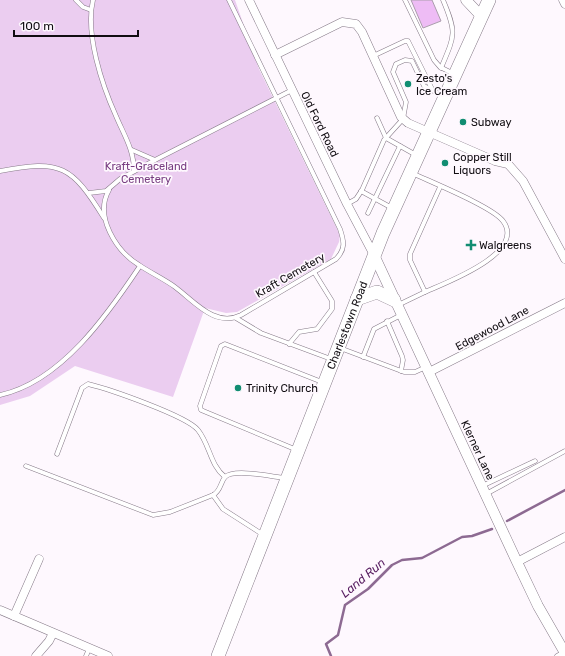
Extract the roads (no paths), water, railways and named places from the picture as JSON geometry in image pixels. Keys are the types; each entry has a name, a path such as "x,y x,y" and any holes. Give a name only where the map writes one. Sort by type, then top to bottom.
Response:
{"main road":[{"name":"Charlestown Road","path":"218,656 374,256 489,0"},
{"path":"357,299 369,293 377,292 397,307"}],"street":[{"name":"Old Ford Road","path":"249,0 347,204 374,256"},
{"path":"466,0 482,17"},
{"path":"563,0 565,4"},
{"path":"275,55 326,29 347,22 360,28 398,113 408,123 495,161 508,164 523,181 565,259"},
{"name":"Klerner Lane","path":"374,256 517,562 562,654"},
{"name":"Edgewood Lane","path":"428,370 565,303"},
{"path":"517,562 565,537"},
{"path":"14,616 39,559"},
{"path":"0,610 53,633 87,652 108,656"},
{"path":"36,656 49,641 53,633"}],"lane":[{"path":"76,0 83,7 91,10"},
{"path":"93,0 91,10 92,32 101,75 110,103 132,150 134,171"},
{"name":"Kraft Cemetery","path":"229,0 343,239 344,249 341,255 236,318"},
{"path":"405,0 430,53 437,64 441,68 456,75"},
{"path":"441,68 453,33 453,23 443,0"},
{"path":"373,56 408,41 426,80 433,91"},
{"path":"347,204 356,199 369,180 386,138 403,118 406,102 393,72 396,64 405,60 412,62 424,86 446,97"},
{"path":"104,219 104,201 109,190 116,181 292,90"},
{"path":"377,118 386,138 418,157"},
{"path":"368,213 400,146"},
{"path":"132,150 155,160"},
{"path":"0,171 20,167 56,168 73,176 89,193 120,247 140,266 176,288 213,316 222,319 236,318 261,333 333,360"},
{"path":"364,357 373,331 387,321 397,307 482,265 498,252 506,240 506,225 496,214 411,172"},
{"path":"425,292 409,256 440,187"},
{"path":"89,193 109,190"},
{"path":"361,191 394,209"},
{"path":"0,395 28,385 56,366 92,332 112,309 140,266"},
{"path":"290,344 299,332 317,329 332,309 332,301 314,272"},
{"path":"387,321 402,356 403,360 401,371"},
{"path":"298,451 202,410 200,406 221,346 229,345 325,382"},
{"path":"338,347 401,371 415,372 428,370"},
{"path":"56,454 82,388 88,384 189,422 202,436 215,467 226,477"},
{"path":"484,490 565,451"},
{"path":"484,490 535,461"},
{"path":"26,466 153,515 170,512 213,495 218,492 226,477 231,474 243,473 287,479"},
{"path":"213,495 223,509 265,536"}],"waterway":[{"name":"Land Run","path":"507,521 565,490"},
{"name":"Land Run","path":"331,656 326,644 338,635 345,605 368,589 392,565 402,560 422,558 462,537 472,536 492,529"}],"place":[{"name":"Zesto's Ice Cream","path":"408,84"},
{"name":"Subway","path":"463,122"},
{"name":"Copper Still Liquors","path":"445,163"},
{"name":"Walgreens","path":"471,245"},
{"name":"Trinity Church","path":"238,388"}],"park label":[{"name":"Kraft-Graceland Cemetery","path":"146,172"}]}
